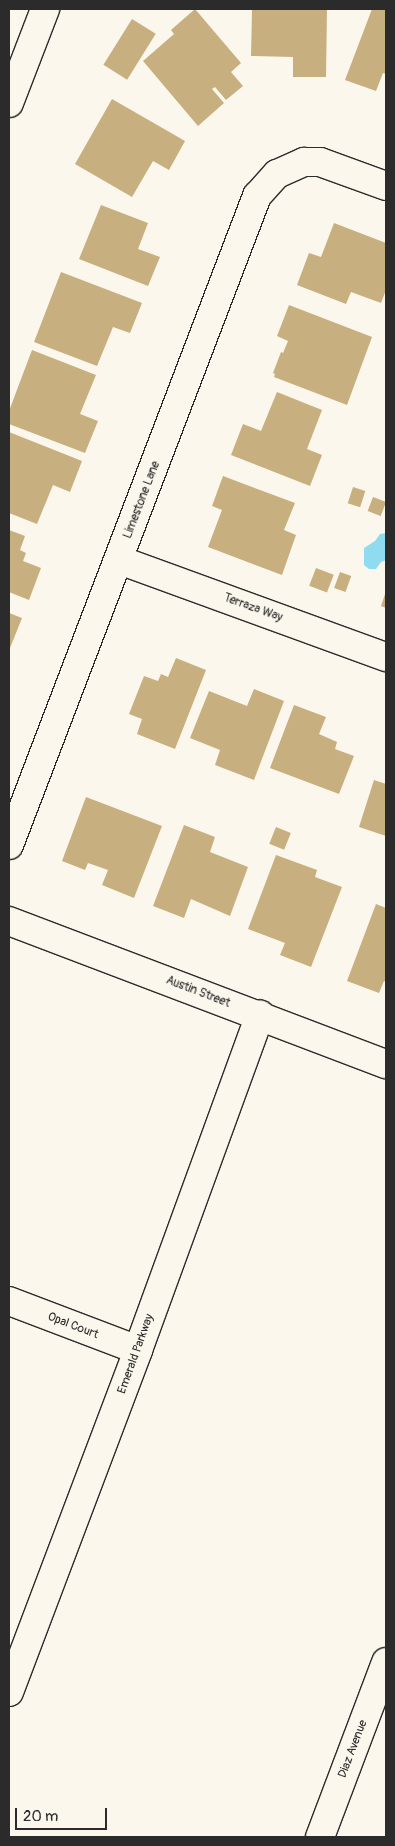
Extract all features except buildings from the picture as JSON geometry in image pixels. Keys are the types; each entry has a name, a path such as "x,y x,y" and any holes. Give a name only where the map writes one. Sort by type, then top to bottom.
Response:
{"street":[{"path":"9,103 45,9"},
{"name":"Limestone Lane","path":"9,845 119,560 250,211 265,185 277,174 290,166 304,162 320,162 386,186"},
{"name":"Terraza Way","path":"119,560 386,657"},
{"name":"Austin Street","path":"9,921 386,1064"},
{"name":"Emerald Parkway","path":"9,1692 138,1350 260,1015"},
{"name":"Opal Court","path":"9,1301 138,1350"},
{"name":"Diaz Avenue","path":"323,1837 386,1662"}],"water":[{"path":"386,533 386,560 381,562 376,569 369,569 364,565 364,548 375,541 380,534"}]}
